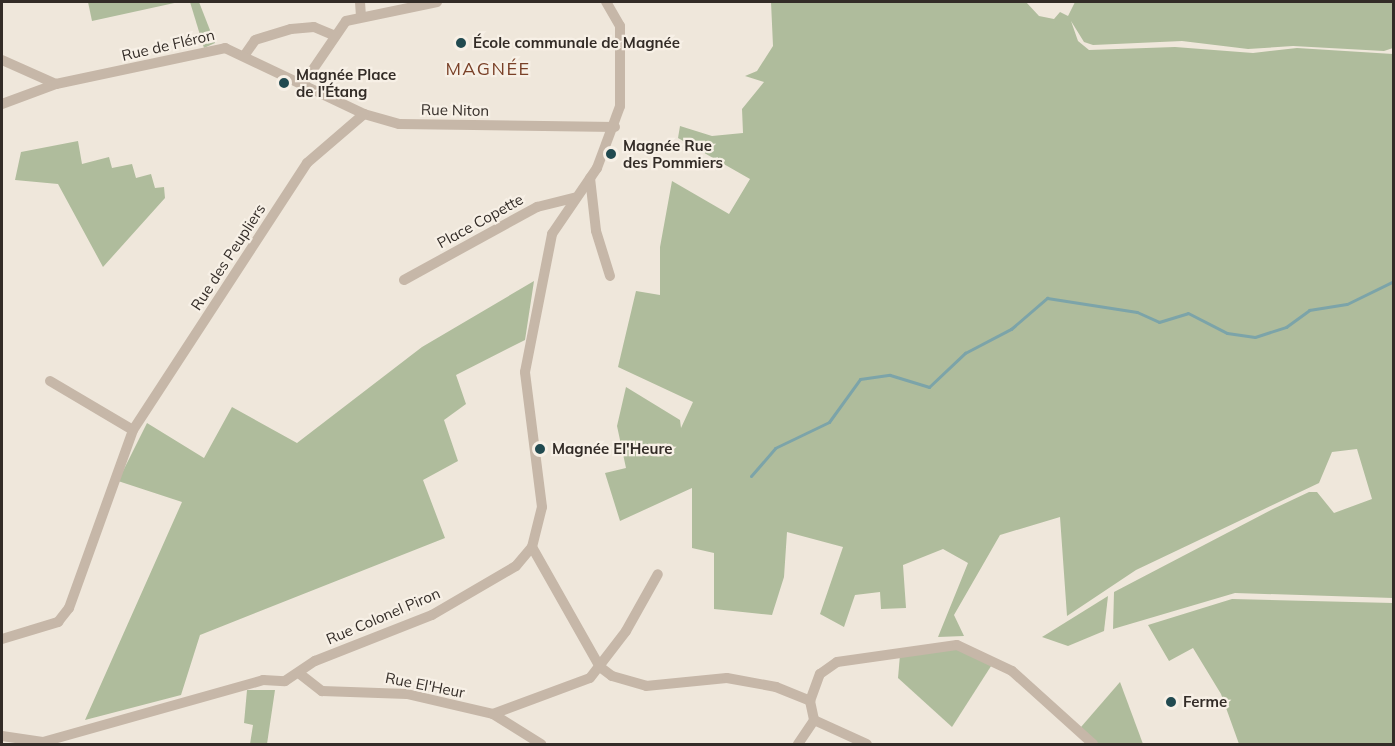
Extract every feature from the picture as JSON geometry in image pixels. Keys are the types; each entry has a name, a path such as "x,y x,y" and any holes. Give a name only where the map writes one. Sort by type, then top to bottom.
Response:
{"street":[{"path":"360,2 362,16"},
{"path":"303,84 341,24 362,16 436,2"},
{"name":"Rue Colonel Piron","path":"2,736 43,742 64,740 300,674 315,661 432,615 516,566 532,547 542,507 525,372 552,234 574,198 590,178 615,127 624,83 620,26 609,4"},
{"path":"244,56 255,40 291,29 314,27 333,35"},
{"name":"Rue de Fléron","path":"2,104 56,84 225,48 303,84"},
{"path":"2,60 56,84"},
{"name":"Rue Niton","path":"303,84 364,114 404,124 615,127"},
{"name":"Rue des Peupliers","path":"2,639 58,622 69,608 133,430 307,163 364,114"},
{"path":"590,178 596,231 610,276"},
{"name":"Place Copette","path":"404,280 537,207 574,198"},
{"path":"50,381 133,430"},
{"path":"532,547 600,666 646,686 727,678 776,687 810,701"},
{"path":"493,714 590,678 600,666 658,574"},
{"path":"798,744 814,720 810,701 820,674 837,662 957,645 1012,671 1094,744"},
{"name":"Rue El'Heur","path":"300,674 322,691 407,694 493,714 541,744"},
{"path":"814,720 867,744"}],"green space":[{"path":"88,2 179,2 92,21"},
{"path":"190,2 199,2 215,43 204,48"},
{"path":"771,2 1026,2 1039,16 1054,19 1060,12 1068,16 1075,2 1393,2 1393,48 1384,51 1293,46 1248,49 1182,41 1093,45 1084,42 1071,21 1078,41 1089,50 1175,47 1253,53 1297,48 1393,54 1393,598 1235,593 1113,629 1114,592 1273,509 1309,492 1317,492 1334,513 1372,499 1357,449 1332,452 1319,483 1136,570 1067,616 1060,517 1000,535 954,615 964,636 938,637 968,563 943,549 903,565 906,608 881,609 880,592 855,595 844,627 820,614 843,547 787,532 784,577 772,615 714,609 714,553 692,548 692,488 620,521 605,473 626,468 617,426 626,387 680,420 681,428 693,402 618,367 636,291 660,295 660,247 672,181 729,214 750,179 678,138 680,126 712,136 743,133 742,109 764,82 745,76 757,71 773,46"},
{"path":"78,141 82,164 109,157 112,168 132,164 136,178 151,174 155,188 164,187 165,198 103,267 58,184 15,180 21,152"},
{"path":"534,281 525,340 456,375 466,404 444,420 458,461 423,480 445,538 200,635 181,695 85,720 182,502 118,481 147,423 204,458 232,407 297,443 422,347"},
{"path":"1108,596 1104,631 1068,646 1042,637"},
{"path":"1232,599 1393,603 1393,744 1239,744 1221,694 1193,648 1169,661 1148,625"},
{"path":"958,648 993,663 952,727 898,678 900,655"},
{"path":"1120,682 1143,744 1096,744 1081,727"},
{"path":"247,690 275,690 267,744 250,744 253,725 244,723"}],"waterway":[{"path":"751,476 775,448 829,422 860,379 890,375 929,387 965,353 1011,329 1047,298 1137,312 1159,322 1188,313 1227,333 1255,337 1286,327 1309,310 1347,304 1394,281"}],"place":[{"name":"École communale de Magnée","path":"461,43"},
{"name":"Magnée Place de l'Étang","path":"284,83"},
{"name":"Magnée Rue des Pommiers","path":"611,154"},
{"name":"Magnée El'Heure","path":"540,449"},
{"name":"Ferme","path":"1171,702"}],"district":[{"name":"MAGNÉE","path":"488,69"}]}
